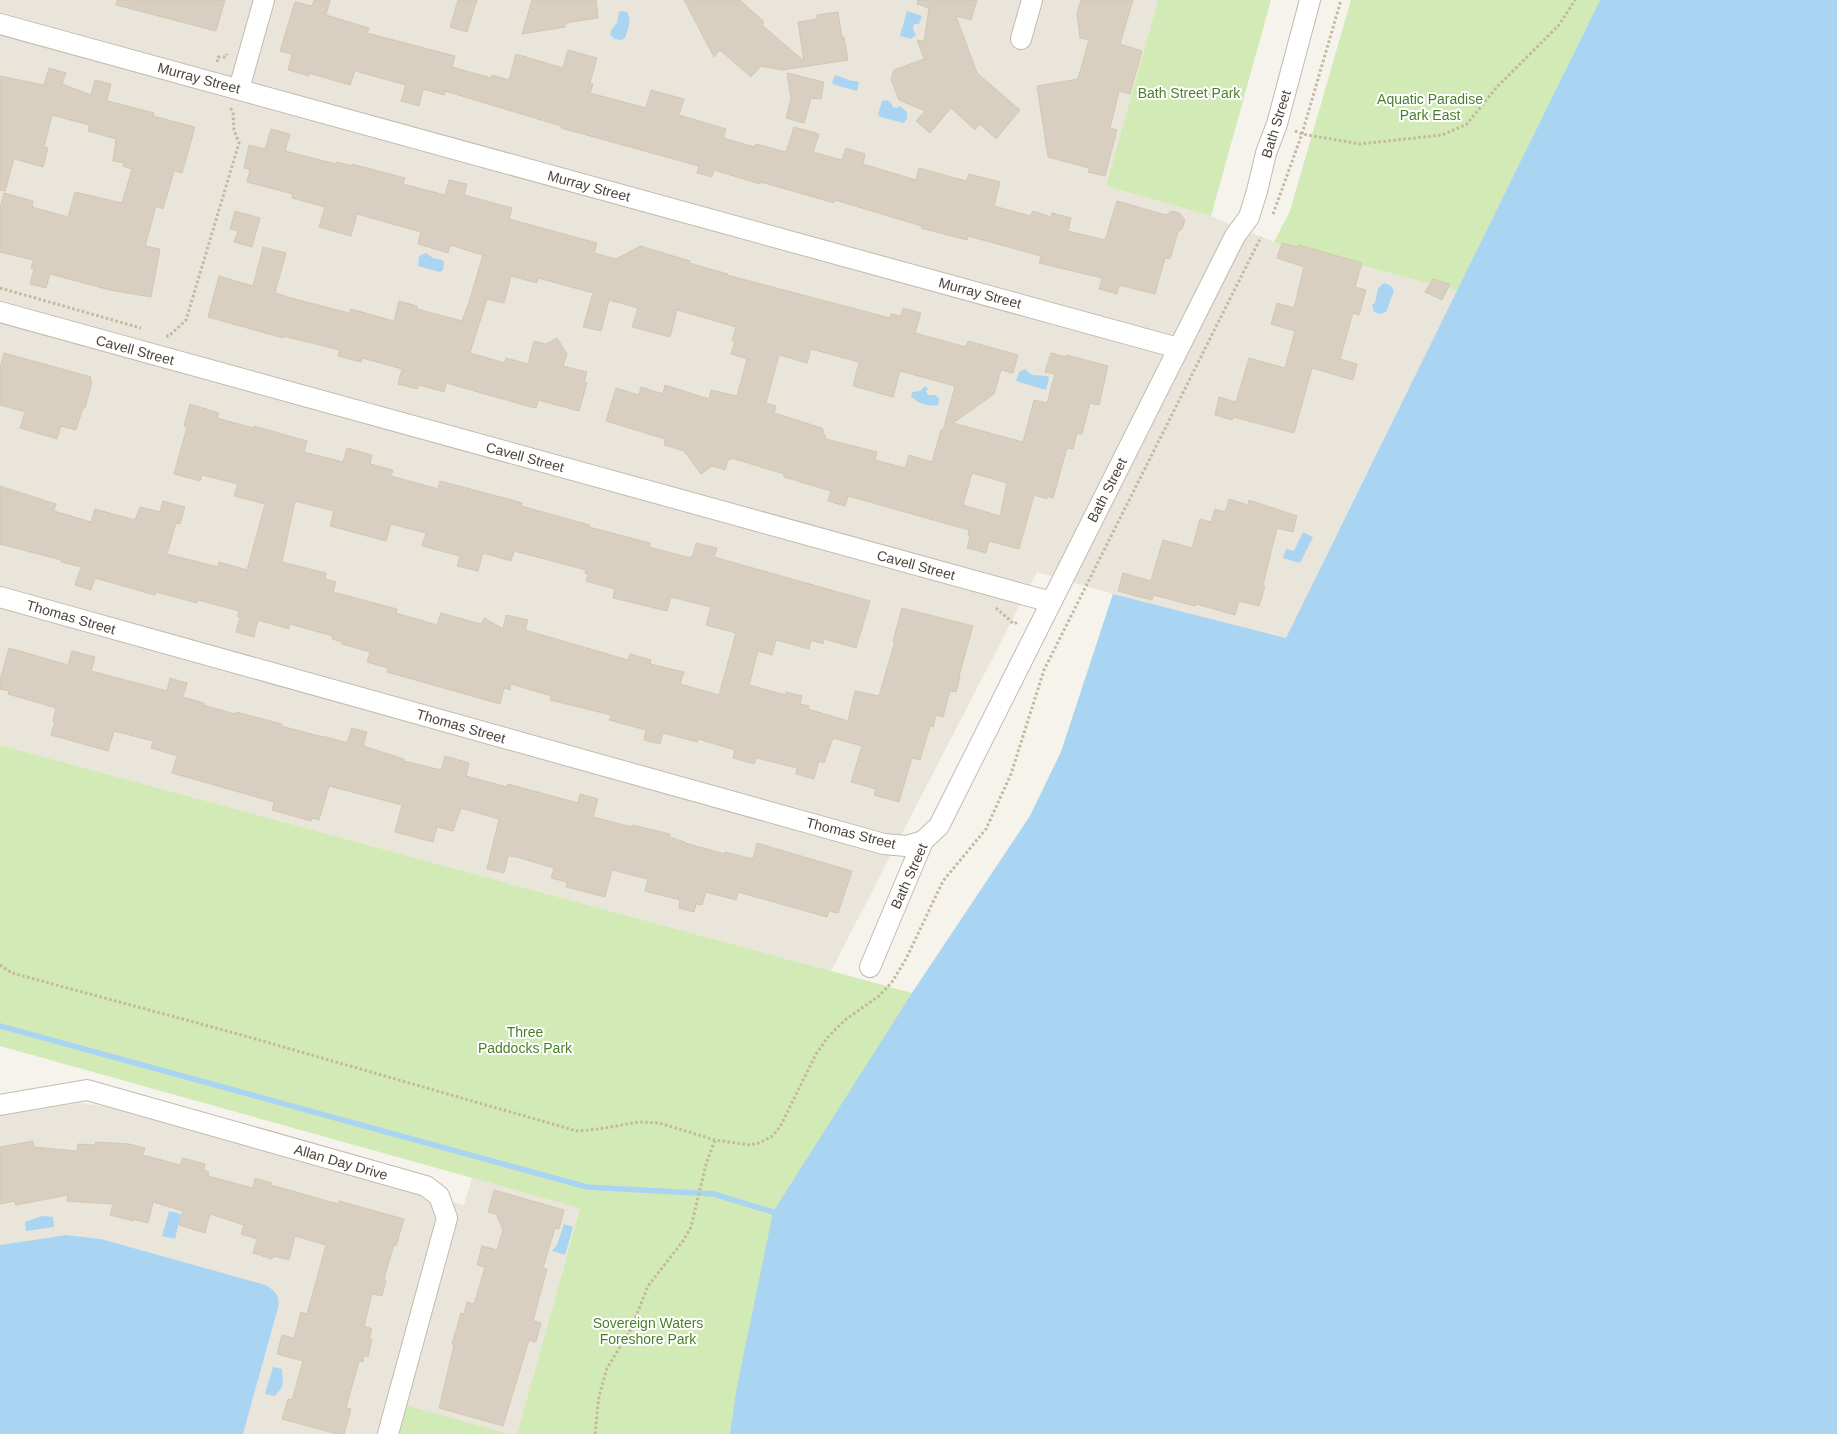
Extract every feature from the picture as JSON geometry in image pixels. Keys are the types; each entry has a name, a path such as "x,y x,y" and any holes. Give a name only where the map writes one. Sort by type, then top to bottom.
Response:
{"street":[{"path":"240,89 264,0"},
{"path":"1021,39 1032,0"},
{"name":"Bath Street","path":"870,967 923,841 939,826 1235,236 1249,217 1266,153 1277,124 1310,0"},
{"name":"Murray Street","path":"0,24 1178,348"},
{"name":"Cavell Street","path":"0,312 1051,602"},
{"name":"Thomas Street","path":"0,597 884,844 906,846 923,841"},
{"name":"Allan Day Drive","path":"0,1105 87,1090 426,1186 439,1196 447,1218 388,1434"}],"path":[{"path":"1302,134 1360,144 1442,135 1468,124 1496,88 1559,24 1575,0"},
{"path":"162,334 169,336 186,320 232,168 238,143 234,130 233,113 230,107 225,104"},
{"path":"0,288 146,330"},
{"path":"0,965 12,973 220,1029 577,1131 639,1122 658,1123 716,1140 706,1164 690,1227 683,1241 648,1286 630,1330 608,1368 599,1396 595,1434"}],"shaded area":[{"path":"0,0 1158,0 1106,186 1211,216 1274,242 1457,291 1286,638 1113,594 1037,572 831,971 0,745"},
{"path":"79,1103 110,1107 464,1205 472,1178 580,1207 517,1434 510,1434 406,1405 379,1434 243,1434 278,1308 274,1290 266,1285 101,1239 66,1235 0,1245 0,1116"}],"green space":[{"name":"Bath Street Park","path":"1158,0 1271,0 1211,216 1106,186"},
{"name":"Aquatic Paradise Park East","path":"1351,0 1600,0 1457,291 1274,242 1290,211"},
{"name":"Three Paddocks Park","path":"1113,594 947,1434 517,1434 580,1208 0,1046 0,745 912,993 1030,816 1061,752"},
{"path":"406,1405 510,1434 398,1434"}],"water":[{"path":"1600,0 1837,0 1837,1434 730,1434 736,1392 773,1212 912,993 1030,816 1061,752 1113,594 1286,638"},
{"path":"907,11 922,16 919,24 914,24 913,29 916,35 911,39 900,36"},
{"path":"619,12 627,12 629,21 625,38 621,40 615,39 610,35 611,30 617,23"},
{"path":"835,75 857,81 859,83 857,91 832,83"},
{"path":"887,100 893,107 897,108 900,106 907,112 907,118 904,123 880,117 878,114 882,101"},
{"path":"426,253 433,258 442,260 444,263 443,270 440,272 418,266 419,256"},
{"path":"1385,283 1391,286 1394,291 1386,312 1381,314 1374,312 1372,305 1375,303 1378,289"},
{"path":"1025,369 1032,375 1047,376 1049,378 1046,390 1016,381 1019,372"},
{"path":"925,386 928,389 926,391 928,395 936,395 939,399 938,405 923,404 911,396 912,392 920,391"},
{"path":"1303,532 1313,537 1300,563 1283,558 1286,549 1294,551"},
{"path":"169,1211 181,1214 175,1239 162,1236"},
{"path":"42,1216 53,1217 54,1227 26,1231 25,1222"},
{"path":"564,1224 573,1227 565,1255 552,1251 557,1245"},
{"path":"66,1235 101,1239 266,1285 275,1292 278,1297 278,1308 243,1434 0,1434 0,1245"},
{"path":"273,1367 282,1369 283,1377 282,1388 275,1396 265,1394"}],"building":[{"path":"117,0 225,0 216,31 116,5"},
{"path":"314,0 330,0 326,15 369,28 367,33 455,56 452,67 491,78 492,75 509,80 516,54 563,68 568,50 597,58 590,83 593,84 590,93 646,108 651,90 684,99 679,115 726,129 723,138 755,147 756,144 786,152 794,127 819,134 813,152 842,160 846,148 865,154 863,164 916,180 919,168 966,181 969,174 1000,182 994,206 1030,216 1033,211 1051,217 1052,213 1071,218 1068,231 1105,240 1117,201 1166,215 1172,211 1179,213 1185,220 1182,229 1178,232 1170,259 1165,258 1155,294 1119,285 1117,294 1099,289 1102,278 1039,263 1041,256 968,236 967,240 921,228 922,226 835,200 834,203 714,170 712,177 697,173 699,166 561,128 561,126 445,91 444,95 423,89 419,106 401,101 406,85 355,71 350,85 309,73 309,76 288,70 292,54 280,51 295,2 312,6"},
{"path":"458,0 477,0 467,32 450,27"},
{"path":"532,0 596,0 598,18 565,23 565,27 522,34"},
{"path":"684,0 740,0 764,22 762,25 804,61 798,22 817,19 817,15 838,12 848,60 782,70 761,66 751,77 720,50 714,57"},
{"path":"918,0 977,0 971,20 956,16 977,73 1020,110 996,139 980,124 975,130 951,108 930,133 916,121 925,111 899,100 891,79 894,70 924,59 917,40 924,41 929,8 917,4"},
{"path":"1081,0 1133,0 1120,44 1142,51 1130,94 1119,91 1110,128 1117,130 1105,176 1088,172 1089,168 1048,157 1037,86 1078,79 1089,40 1080,38 1077,13"},
{"path":"49,68 66,73 62,84 91,95 95,80 111,84 108,101 154,113 153,116 195,127 182,173 174,171 163,209 156,206 145,246 160,249 151,297 110,290 50,274 46,288 30,284 34,269 31,268 33,260 0,252 0,207 4,193 33,201 32,207 68,217 75,192 122,203 132,169 123,166 124,163 113,161 116,139 88,131 89,125 52,115 44,147 48,148 43,167 14,159 5,191 0,190 0,76 44,85"},
{"path":"787,73 824,82 821,99 811,98 804,123 786,118 791,99"},
{"path":"271,129 290,134 285,151 336,164 337,162 352,166 352,164 405,178 403,184 445,195 449,180 467,184 464,195 512,208 509,219 597,243 594,253 616,259 640,246 690,261 689,263 727,275 890,318 891,314 901,316 903,308 921,313 915,333 966,347 968,341 1018,355 1013,373 1001,370 994,394 953,423 1023,442 1034,400 1047,403 1055,374 1045,372 1051,353 1066,357 1067,355 1108,366 1099,405 1090,403 1082,434 1077,433 1073,449 1067,448 1053,498 1047,496 1047,499 1034,495 1019,549 989,541 986,553 967,548 970,536 968,535 969,530 848,496 845,506 828,501 831,491 731,458 728,460 725,470 712,466 701,474 684,451 664,445 665,439 606,421 616,388 639,395 641,387 663,394 665,385 709,399 711,390 737,396 747,359 731,354 735,341 732,340 736,327 677,310 670,337 632,327 638,308 609,300 601,331 583,327 593,293 538,278 537,283 511,276 504,303 487,299 470,353 505,363 506,358 528,364 534,341 546,344 557,338 567,354 563,366 587,372 584,382 587,383 579,411 538,400 536,408 531,407 446,383 444,392 419,385 417,389 398,384 402,369 362,358 361,362 338,356 340,350 283,336 283,338 208,317 219,276 253,286 263,247 286,253 275,293 349,313 351,309 394,321 399,301 417,306 417,309 462,321 483,255 450,245 448,253 418,244 421,232 357,214 351,236 319,227 325,207 292,198 293,194 247,182 250,169 244,168 249,145 265,149","holes":["811,349 859,362 853,386 893,397 900,371 955,386 943,431 941,430 932,462 909,455 905,468 875,460 877,452 826,439 822,428 774,413 776,406 766,403 779,355 807,363","972,473 1007,483 1000,516 963,505"]},
{"path":"235,211 260,218 252,247 234,242 238,231 230,229"},
{"path":"1282,243 1298,247 1299,245 1362,263 1355,287 1366,290 1359,315 1353,313 1340,359 1357,364 1353,380 1312,368 1294,433 1233,417 1232,420 1215,415 1219,397 1236,402 1249,358 1285,368 1295,331 1271,324 1277,303 1294,308 1304,267 1277,258"},
{"path":"1433,279 1450,284 1442,300 1425,292"},
{"path":"4,353 91,377 90,381 92,382 85,408 83,408 76,430 61,426 57,439 20,428 25,412 0,405 0,368"},
{"path":"190,404 219,413 217,418 307,441 304,452 343,462 347,448 372,455 370,464 393,470 391,476 438,489 440,481 512,500 522,503 521,506 650,543 649,547 691,558 696,543 717,548 714,557 870,601 856,648 824,639 823,644 811,640 809,649 776,640 772,655 758,651 749,685 786,695 786,692 802,696 800,704 809,706 808,709 848,721 855,691 879,696 895,641 893,641 902,608 973,626 956,692 950,691 943,717 936,715 933,727 930,726 920,760 912,758 899,802 874,795 876,789 851,782 862,746 833,738 824,763 819,761 814,779 796,774 797,768 756,758 754,764 733,758 735,750 698,739 697,742 663,733 660,744 644,740 646,730 609,720 611,715 550,700 551,696 511,684 510,690 504,688 500,704 387,672 388,668 367,662 370,652 342,644 342,642 332,639 333,636 290,624 289,629 258,620 254,637 236,632 240,617 237,616 239,611 198,600 197,603 156,592 155,595 95,578 91,590 75,585 81,567 0,544 0,486 56,504 54,511 91,522 95,509 135,520 140,507 160,512 163,501 185,507 180,524 176,523 167,554 218,567 219,562 247,570 265,504 234,496 238,484 202,475 200,481 174,474 187,427 184,426","holes":["295,501 334,511 330,526 386,541 391,524 426,533 422,546 460,556 457,566 478,571 483,553 511,561 514,551 586,570 585,573 588,574 586,581 615,589 613,598 667,611 671,597 711,607 706,625 736,633 719,695 680,684 684,672 650,664 651,660 630,654 628,660 525,630 528,620 506,615 503,629 484,618 481,624 441,613 437,625 396,613 397,609 333,592 336,582 325,579 326,573 282,562"]},
{"path":"1229,499 1248,505 1249,500 1297,516 1293,532 1277,528 1259,606 1239,601 1235,615 1154,595 1152,600 1118,591 1123,573 1151,581 1163,540 1192,548 1200,519 1211,522 1215,509 1225,512"},
{"path":"9,648 68,665 72,651 95,657 91,671 167,691 170,678 187,683 183,697 204,703 203,705 282,724 281,726 347,743 352,728 367,732 363,746 404,759 404,761 441,770 445,756 469,763 466,776 507,787 508,784 578,803 580,794 598,799 593,817 670,834 669,837 685,843 725,854 725,852 753,859 757,843 852,871 838,913 829,911 827,917 738,892 736,900 706,892 702,905 696,904 694,912 679,908 680,900 645,891 648,879 612,870 605,897 566,887 567,882 551,878 554,868 513,856 508,856 504,873 487,869 499,819 461,808 453,831 437,827 433,842 395,832 402,805 329,786 319,820 312,818 311,821 272,810 274,802 172,773 177,756 151,748 153,741 114,731 108,751 51,735 56,708 8,694 9,691 0,689 0,680"},
{"path":"33,1141 34,1147 77,1151 78,1144 95,1145 96,1142 129,1144 145,1148 143,1155 180,1165 183,1158 205,1164 203,1170 209,1172 208,1176 253,1188 255,1178 272,1183 271,1185 338,1204 339,1201 404,1219 384,1279 386,1280 382,1296 372,1294 364,1326 372,1329 369,1338 372,1339 368,1357 364,1355 363,1362 359,1361 346,1408 351,1409 344,1434 337,1434 282,1419 288,1399 292,1400 303,1361 277,1354 282,1335 294,1338 301,1312 307,1314 326,1245 295,1236 289,1260 274,1256 272,1259 253,1253 257,1239 241,1234 244,1225 210,1214 205,1233 179,1225 183,1211 153,1202 148,1223 110,1215 113,1204 67,1201 68,1195 16,1205 15,1201 0,1204 0,1147"},
{"path":"494,1190 564,1210 559,1229 555,1228 543,1268 547,1269 533,1321 541,1323 536,1342 529,1340 503,1426 439,1408 454,1345 452,1344 461,1313 464,1314 467,1302 474,1304 485,1267 477,1265 482,1246 497,1250 503,1230 496,1214 488,1212"}],"waterway":[{"path":"0,1026 587,1187 714,1194 773,1212"}],"park label":[{"name":"Sovereign Waters Foreshore Park","path":"648,1332"}]}
